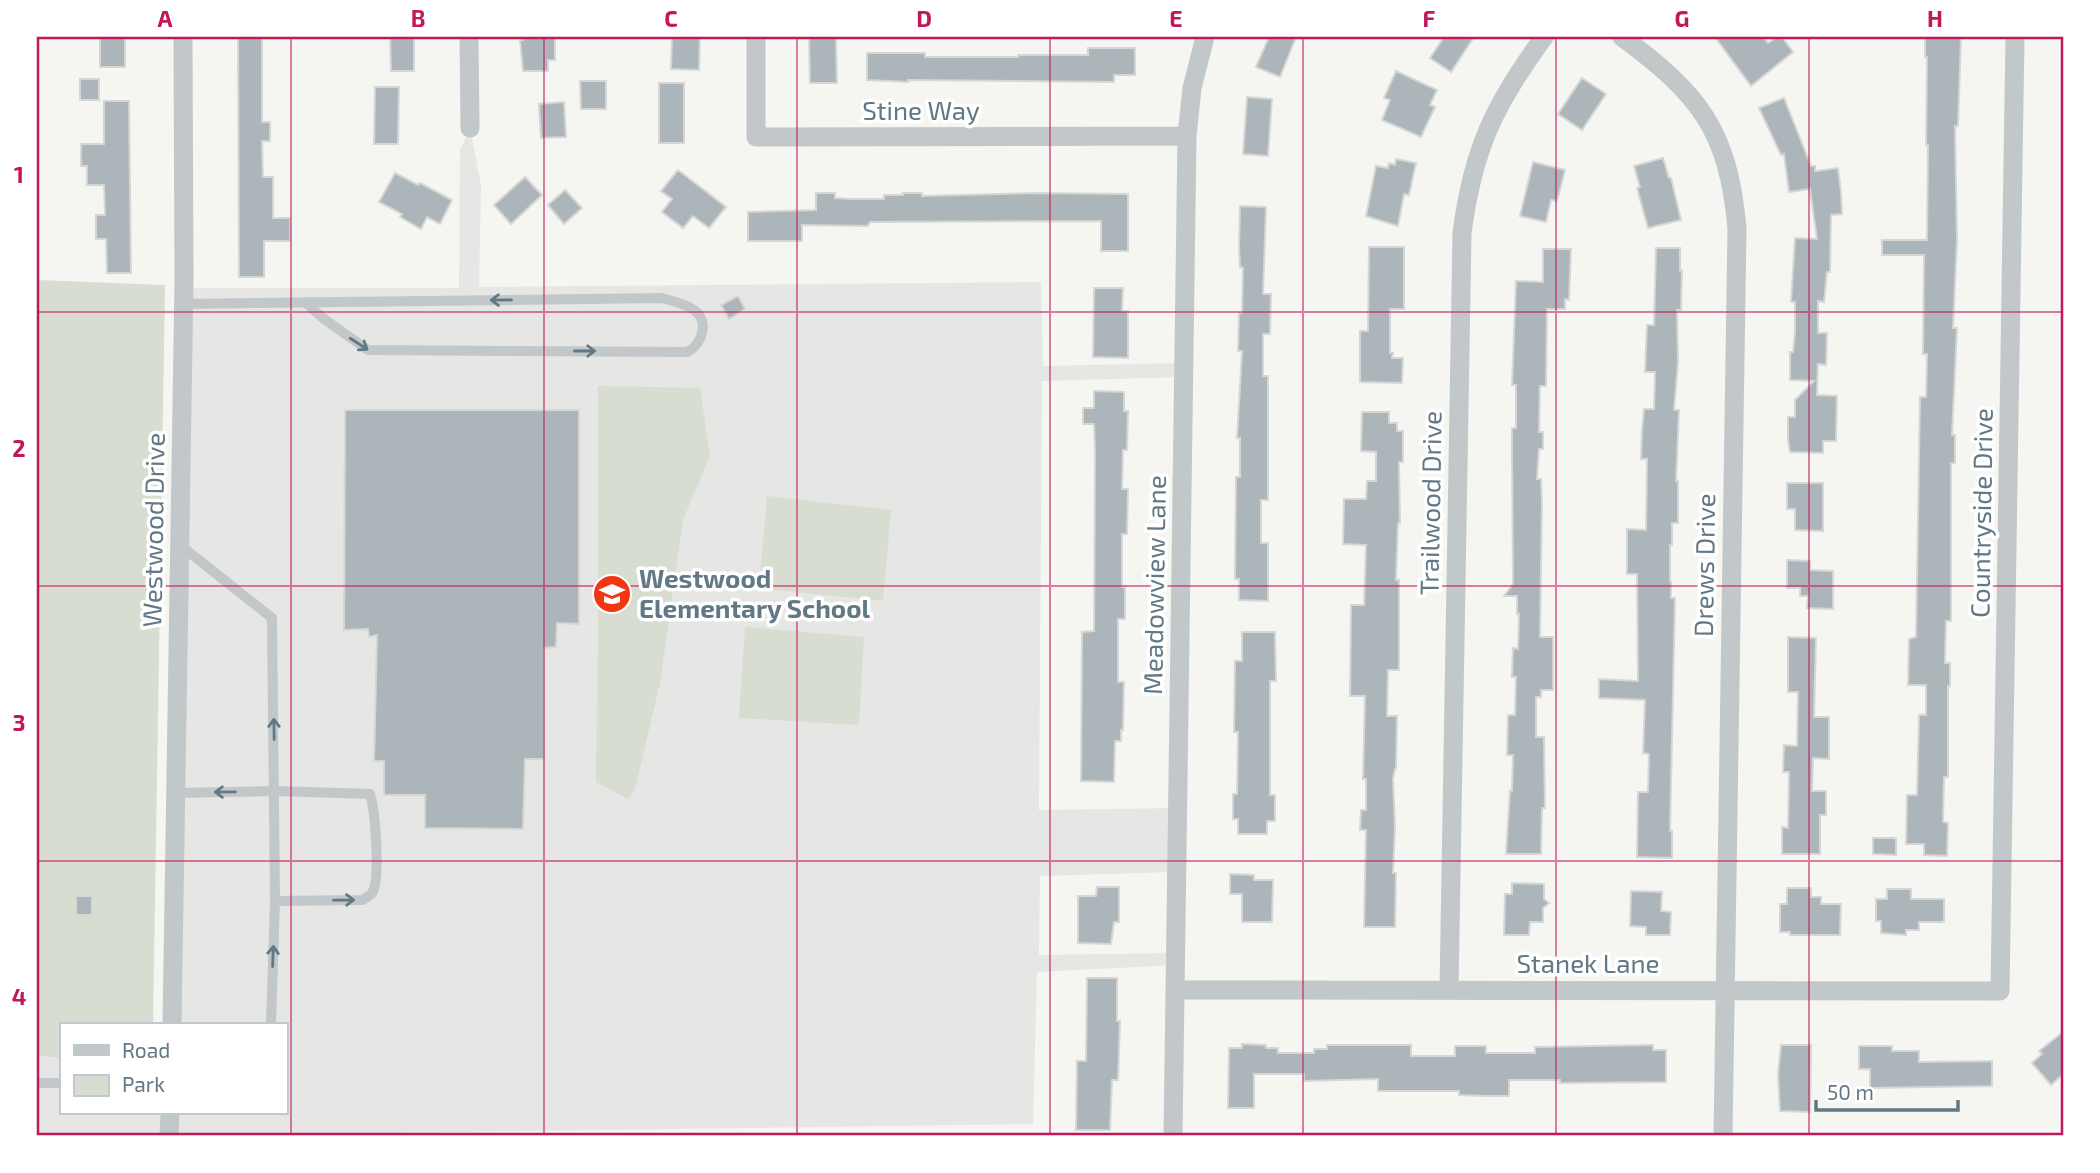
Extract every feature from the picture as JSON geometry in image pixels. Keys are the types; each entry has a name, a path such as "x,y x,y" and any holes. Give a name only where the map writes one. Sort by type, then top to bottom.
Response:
{"street":[{"name":"Westwood Drive","path":"173,1023 184,304 183,37"},
{"path":"469,37 470,128"},
{"name":"Stine Way","path":"755,37 756,137 1187,136"},
{"name":"Meadowview Lane","path":"1173,1136 1187,136 1192,88 1205,37"},
{"name":"Trailwood Drive","path":"1449,990 1462,233 1468,191 1479,150 1495,112 1515,76 1544,37"},
{"name":"Drews Drive","path":"1622,37 1683,86 1702,111 1727,163 1734,192 1737,228 1723,1136"},
{"name":"Countryside Drive","path":"2000,991 2015,37"},
{"name":"Stanek Lane","path":"1175,990 2000,991"},
{"path":"169,1136 170,1114"}],"lane":[{"path":"184,304 305,302 662,298 693,308 701,316 703,328 702,339 687,352 368,350 324,320 305,302"},
{"path":"180,545 272,618 275,901 271,1023"},
{"path":"176,793 275,791 370,794 375,808 376,880 372,894 363,900 275,901"},
{"path":"37,1083 60,1083"}],"shaded area":[{"name":"Westwood Elementary School","path":"470,128 481,186 479,287 1041,282 1043,366 1184,363 1184,377 1042,381 1039,810 1178,808 1177,872 1040,876 1039,955 1176,953 1176,965 1037,972 1033,1124 176,1136 176,1114 287,1114 287,1023 177,1023 190,288 459,288 460,150"},
{"path":"37,1056 60,1058 60,1114 159,1114 163,1136 37,1136"}],"green space":[{"path":"37,280 165,285 153,1023 60,1023 60,1058 37,1056"},
{"path":"598,386 700,388 710,456 683,520 660,683 635,789 628,799 596,782"},
{"path":"767,496 891,510 883,601 759,588"},
{"path":"745,627 864,637 859,725 739,718"}],"building":[{"path":"100,37 125,37 125,67 100,67"},
{"path":"238,37 262,37 262,122 270,122 270,141 262,141 263,177 273,177 273,218 290,218 290,241 264,241 264,277 239,277"},
{"path":"390,37 414,37 414,71 391,71"},
{"path":"523,37 555,37 555,60 548,60 548,71 523,71 520,40 523,40"},
{"path":"672,37 700,37 699,70 671,69"},
{"path":"809,37 836,37 837,83 810,83"},
{"path":"1269,37 1296,37 1280,77 1256,67"},
{"path":"1444,37 1474,37 1451,72 1430,58"},
{"path":"1715,37 1763,37 1768,43 1782,37 1793,52 1751,86"},
{"path":"1925,37 1961,37 1958,126 1955,126 1957,241 1953,328 1957,328 1952,435 1955,435 1955,463 1951,463 1951,621 1946,621 1945,663 1950,663 1948,777 1944,777 1943,822 1948,823 1947,856 1924,855 1924,844 1906,844 1907,795 1917,795 1919,715 1926,715 1926,685 1908,685 1909,639 1916,637 1920,397 1926,397 1927,354 1923,354 1924,255 1882,255 1882,240 1927,240"},
{"path":"1088,48 1135,48 1135,75 1114,75 1114,82 867,80 867,53 925,53 925,57 1018,57 1088,55"},
{"path":"1396,71 1437,90 1430,105 1435,107 1421,137 1382,120 1390,100 1384,98"},
{"path":"1582,78 1606,94 1582,130 1558,114"},
{"path":"80,79 99,79 99,100 80,100"},
{"path":"580,81 606,81 606,109 581,109"},
{"path":"659,83 684,83 684,143 659,143"},
{"path":"375,87 399,87 398,144 374,144"},
{"path":"1247,97 1272,99 1268,156 1243,154"},
{"path":"1784,98 1811,166 1815,166 1815,171 1838,168 1841,193 1842,214 1831,215 1830,272 1827,272 1824,302 1818,301 1818,333 1827,333 1826,365 1818,364 1817,395 1837,396 1836,441 1823,441 1823,453 1790,452 1788,440 1788,417 1795,417 1795,400 1814,381 1790,380 1790,352 1793,352 1795,332 1795,302 1791,302 1795,238 1817,239 1810,189 1789,192 1784,154 1781,155 1759,108"},
{"path":"104,101 129,101 131,273 107,273 106,239 96,239 96,215 105,215 104,185 87,185 87,166 81,166 81,144 104,144"},
{"path":"564,102 566,137 541,138 539,104"},
{"path":"1663,158 1671,178 1681,220 1648,228 1634,166"},
{"path":"1396,159 1416,163 1409,195 1404,194 1398,226 1366,216 1376,166 1388,168 1389,163 1395,165"},
{"path":"1533,162 1565,170 1557,201 1551,200 1546,222 1520,216"},
{"path":"678,170 726,207 709,228 693,216 683,228 662,212 672,199 661,191"},
{"path":"395,173 452,200 440,224 427,217 421,229 400,217 402,214 379,202"},
{"path":"525,177 542,195 511,224 494,205"},
{"path":"565,190 582,208 564,224 548,205"},
{"path":"816,193 835,193 835,198 851,199 884,199 884,195 903,193 922,193 922,196 1128,194 1128,251 1101,251 1101,221 802,225 802,241 748,241 748,212 816,210"},
{"path":"1240,206 1266,207 1263,294 1271,294 1270,334 1263,334 1263,376 1268,376 1268,500 1261,500 1261,543 1268,543 1268,601 1239,600 1239,579 1235,579 1236,477 1240,477 1240,438 1237,438 1242,351 1238,351 1243,268 1240,267 1239,248"},
{"path":"1369,247 1404,247 1404,309 1390,309 1390,353 1393,353 1392,358 1403,358 1402,383 1360,382 1360,331 1368,331"},
{"path":"1656,248 1680,248 1682,271 1681,310 1677,310 1678,362 1674,410 1679,410 1676,481 1678,523 1672,523 1670,545 1671,598 1675,598 1670,831 1672,858 1637,857 1638,792 1648,792 1649,754 1643,753 1645,700 1599,698 1599,679 1638,681 1637,574 1627,574 1627,529 1646,530 1647,459 1641,459 1642,430 1644,409 1654,409 1655,372 1645,372 1647,325 1654,325"},
{"path":"1543,249 1571,249 1569,300 1565,299 1565,309 1547,309 1546,386 1540,386 1539,432 1543,432 1543,449 1539,449 1537,479 1541,479 1542,503 1540,637 1553,637 1553,690 1541,690 1541,697 1536,697 1536,737 1544,737 1545,808 1542,808 1541,854 1506,854 1513,755 1507,755 1508,715 1515,715 1516,677 1512,677 1513,648 1518,649 1519,614 1517,596 1504,596 1513,584 1512,428 1516,428 1516,385 1512,385 1516,281 1543,282"},
{"path":"1094,288 1123,288 1122,311 1128,311 1128,358 1093,357"},
{"path":"738,296 745,309 729,319 721,305"},
{"path":"1094,391 1124,392 1124,411 1128,411 1122,489 1128,489 1127,534 1122,534 1125,619 1118,619 1118,682 1124,682 1123,730 1121,741 1115,741 1114,782 1081,781 1082,632 1094,631 1095,450 1094,424 1083,424 1083,408 1094,408"},
{"path":"345,410 579,410 579,624 557,623 556,647 544,648 544,759 525,759 523,829 425,828 425,795 384,795 384,761 374,761 377,635 369,637 368,629 344,630"},
{"path":"1362,412 1389,412 1389,423 1397,423 1397,431 1403,431 1403,462 1399,462 1400,523 1396,580 1399,580 1399,670 1388,670 1387,716 1397,716 1396,769 1393,779 1395,927 1364,927 1366,830 1360,830 1361,810 1366,810 1366,779 1363,779 1365,696 1350,696 1351,605 1364,605 1366,545 1343,544 1344,499 1366,499 1367,481 1376,481 1376,452 1361,451"},
{"path":"1787,483 1823,483 1823,531 1795,530 1795,509 1787,509"},
{"path":"1787,560 1810,561 1810,570 1833,571 1833,609 1807,608 1808,596 1800,596 1800,588 1787,588"},
{"path":"1242,632 1275,632 1276,681 1270,681 1270,795 1275,795 1275,821 1267,821 1267,834 1238,834 1238,819 1233,819 1233,794 1237,794 1238,732 1234,732 1235,661 1242,661"},
{"path":"1788,637 1816,638 1814,717 1829,717 1829,759 1813,758 1812,791 1826,791 1826,815 1820,815 1820,854 1782,854 1782,827 1788,828 1789,772 1783,772 1784,745 1797,746 1798,692 1788,692"},
{"path":"1873,838 1896,838 1896,855 1873,854"},
{"path":"1230,874 1254,875 1254,880 1273,880 1272,922 1242,922 1242,894 1230,894"},
{"path":"1512,883 1544,884 1544,899 1549,903 1543,908 1543,922 1530,922 1529,935 1504,935 1505,894 1512,894"},
{"path":"1097,887 1119,887 1119,922 1114,922 1111,944 1078,943 1078,896 1096,896"},
{"path":"1787,888 1811,888 1811,897 1821,897 1821,904 1841,904 1840,935 1790,935 1790,932 1780,932 1780,904 1787,904"},
{"path":"1887,889 1911,889 1911,899 1944,899 1944,922 1919,922 1919,930 1906,930 1906,935 1881,933 1881,921 1876,921 1876,899 1887,899"},
{"path":"1631,891 1662,892 1661,911 1671,912 1670,935 1646,935 1646,927 1630,926"},
{"path":"76,896 92,896 92,915 76,915"},
{"path":"1087,978 1117,978 1117,1021 1120,1021 1118,1080 1112,1080 1110,1130 1076,1130 1077,1061 1086,1061"},
{"path":"2063,1032 2063,1074 2051,1085 2032,1063 2042,1054 2039,1051"},
{"path":"1242,1044 1278,1048 1278,1053 1314,1053 1314,1049 1327,1049 1327,1045 1411,1045 1411,1056 1455,1056 1455,1046 1486,1046 1486,1053 1535,1053 1535,1047 1653,1045 1653,1050 1666,1050 1666,1082 1560,1083 1560,1080 1509,1080 1509,1096 1486,1096 1459,1095 1459,1091 1378,1091 1378,1079 1304,1081 1304,1074 1254,1074 1254,1108 1228,1108 1229,1048 1242,1048"},
{"path":"1781,1045 1811,1045 1810,1112 1780,1111 1778,1074"},
{"path":"1859,1046 1892,1046 1892,1051 1919,1051 1919,1062 1992,1061 1992,1086 1870,1088 1870,1069 1859,1069"}],"place":[{"name":"Westwood Elementary School","path":"612,594"}]}
